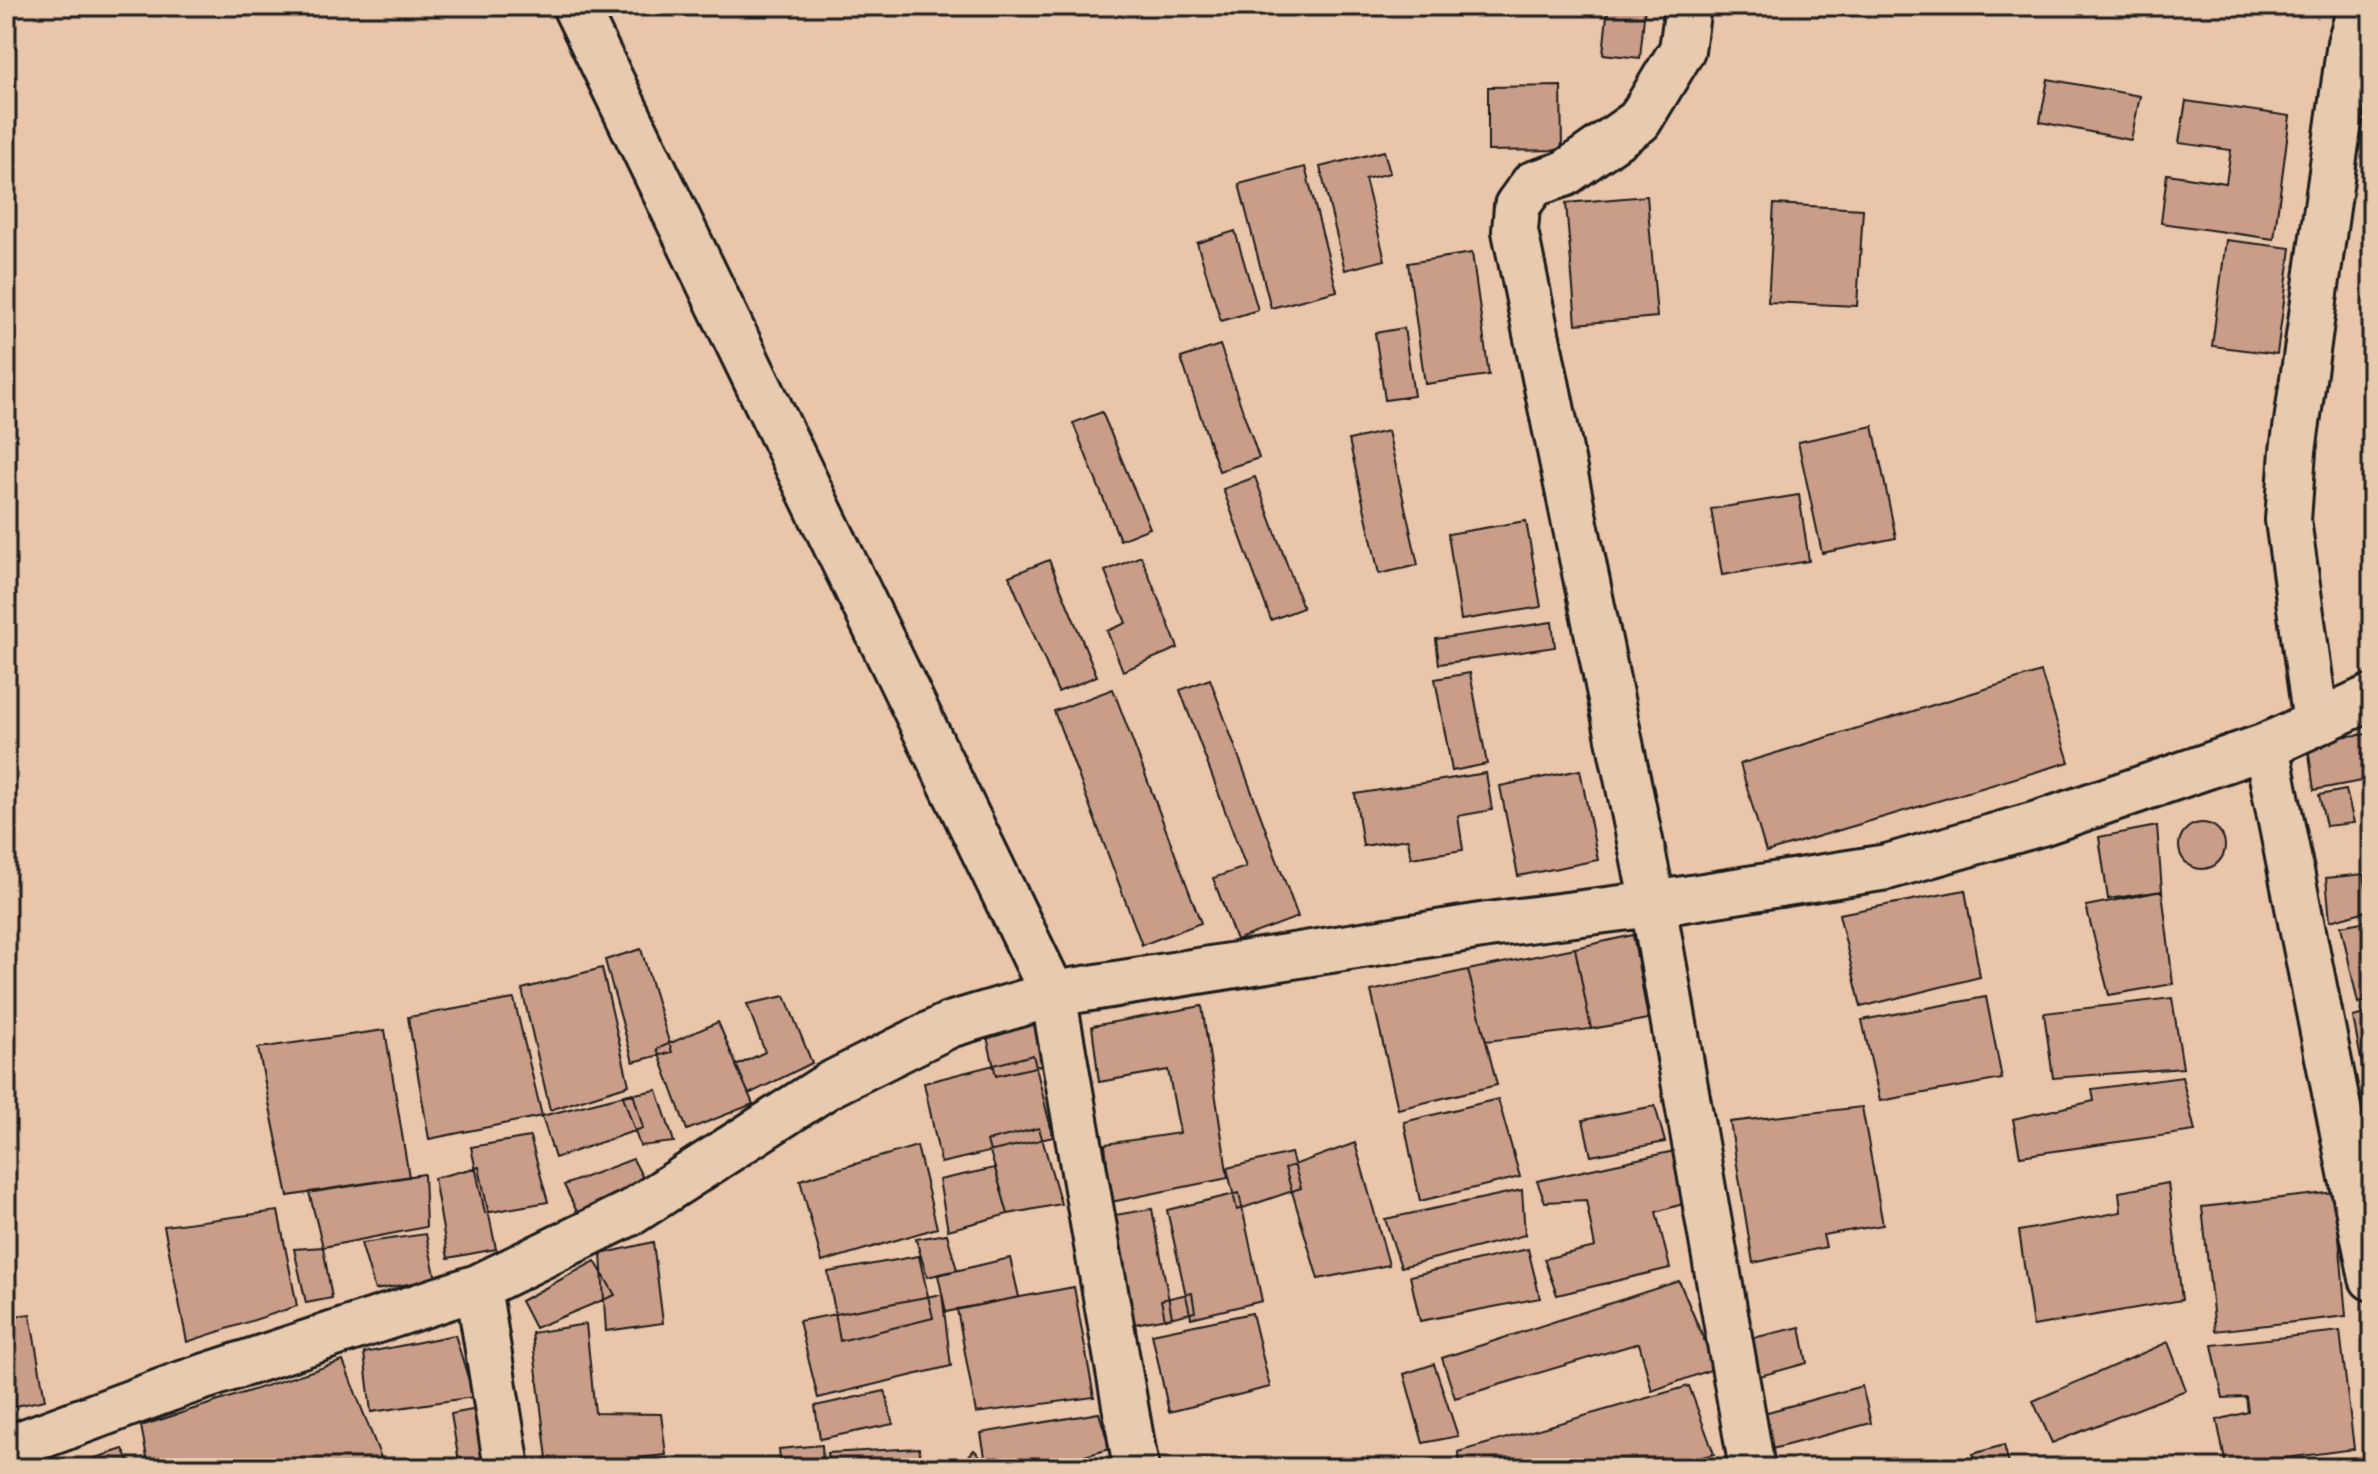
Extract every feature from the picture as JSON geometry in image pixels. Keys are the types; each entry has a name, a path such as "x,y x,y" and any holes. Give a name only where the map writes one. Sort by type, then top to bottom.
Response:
{"street":[{"path":"575,6 1053,994 1136,1468"},
{"path":"1688,6 1682,50 1639,121 1564,174 1533,184 1517,206 1515,231 1653,904 1752,1468"},
{"path":"2316,723 2288,520 2293,451 2350,43 2361,6"},
{"path":"6,1449 182,1384 478,1287 632,1212 829,1085 949,1025 1053,994 1488,925 1653,904 1887,867 2041,823 2266,746 2372,697"},
{"path":"2266,746 2372,1278"},
{"path":"478,1287 507,1468"}],"building":[{"path":"1608,6 1645,6 1640,58 1603,54"},
{"path":"2048,79 2140,96 2131,140 2040,122"},
{"path":"1561,86 1562,150 1488,151 1488,87"},
{"path":"2186,101 2290,116 2274,239 2161,223 2167,174 2226,183 2231,150 2179,143"},
{"path":"1384,151 1390,173 1365,179 1385,260 1345,270 1320,167"},
{"path":"1305,167 1337,291 1271,308 1239,184"},
{"path":"1647,196 1657,317 1576,324 1566,203"},
{"path":"1774,204 1863,209 1857,306 1768,302"},
{"path":"1235,231 1258,310 1221,321 1197,243"},
{"path":"2226,240 2291,248 2277,354 2212,346"},
{"path":"1472,253 1489,375 1425,384 1408,263"},
{"path":"1404,328 1414,396 1385,400 1375,333"},
{"path":"1220,345 1259,458 1219,471 1181,358"},
{"path":"1102,412 1150,528 1120,540 1073,423"},
{"path":"1873,426 1896,538 1822,553 1798,442"},
{"path":"1388,431 1418,565 1379,574 1349,440"},
{"path":"1255,477 1303,608 1271,620 1223,489"},
{"path":"1799,495 1809,561 1722,575 1711,509"},
{"path":"1526,521 1541,607 1461,620 1448,534"},
{"path":"1141,556 1178,648 1123,671 1107,631 1126,623 1105,571"},
{"path":"1049,560 1097,676 1058,692 1009,576"},
{"path":"1552,622 1555,647 1439,664 1436,639"},
{"path":"2041,672 2069,762 1766,852 1740,764"},
{"path":"1470,673 1487,764 1452,771 1435,679"},
{"path":"1210,679 1298,917 1236,940 1213,878 1246,867 1180,690"},
{"path":"1113,689 1201,923 1142,945 1054,711"},
{"path":"2368,734 2372,779 2314,790 2307,740"},
{"path":"1580,770 1598,860 1518,876 1500,786"},
{"path":"1486,773 1492,810 1458,816 1463,850 1411,858 1408,839 1363,846 1355,794"},
{"path":"2346,790 2354,823 2326,826 2319,795"},
{"path":"2202,823 2219,829 2225,846 2219,863 2202,869 2185,863 2179,846 2185,829"},
{"path":"2157,826 2162,891 2108,899 2099,837"},
{"path":"2364,874 2370,910 2330,921 2326,878"},
{"path":"1965,890 1980,977 1861,1007 1839,914"},
{"path":"2162,891 2173,984 2109,995 2086,906"},
{"path":"2372,920 2372,1000 2358,1003 2341,926"},
{"path":"1633,935 1648,1019 1591,1029 1575,948"},
{"path":"1575,948 1591,1029 1486,1041 1468,970"},
{"path":"641,949 672,1052 633,1062 605,960"},
{"path":"602,968 629,1085 550,1110 522,989"},
{"path":"1468,970 1497,1085 1398,1109 1371,991"},
{"path":"785,996 812,1063 749,1094 736,1066 765,1052 747,1004"},
{"path":"1986,997 2002,1079 1880,1101 1862,1020"},
{"path":"2172,998 2183,1068 2053,1078 2044,1013"},
{"path":"514,999 542,1116 429,1139 408,1017"},
{"path":"1202,1006 1228,1178 1111,1202 1105,1144 1180,1133 1168,1070 1099,1082 1092,1026"},
{"path":"2372,1012 2372,1101 2369,1102 2353,1017"},
{"path":"718,1022 753,1104 687,1130 657,1049"},
{"path":"1035,1024 1048,1064 996,1076 987,1037"},
{"path":"385,1030 409,1177 288,1196 258,1048"},
{"path":"1033,1055 1053,1137 941,1163 924,1083"},
{"path":"2182,1077 2195,1131 2020,1156 2013,1119 2094,1101 2092,1089"},
{"path":"657,1090 674,1142 640,1146 623,1096"},
{"path":"633,1093 643,1128 555,1158 542,1116"},
{"path":"1498,1099 1520,1177 1420,1201 1404,1122"},
{"path":"1655,1106 1665,1142 1591,1156 1583,1120"},
{"path":"1862,1107 1883,1225 1823,1235 1826,1247 1753,1263 1730,1122"},
{"path":"1039,1128 1061,1204 1008,1214 987,1141"},
{"path":"530,1137 548,1202 485,1213 471,1147"},
{"path":"1355,1143 1389,1265 1318,1279 1285,1168"},
{"path":"917,1146 937,1228 822,1262 800,1180"},
{"path":"1679,1150 1686,1203 1656,1212 1670,1268 1557,1295 1544,1259 1595,1247 1586,1200 1545,1202 1537,1181"},
{"path":"1291,1153 1301,1188 1237,1210 1227,1168"},
{"path":"633,1159 646,1184 581,1220 564,1185"},
{"path":"479,1167 496,1249 448,1258 434,1178"},
{"path":"995,1168 1008,1214 948,1230 939,1180"},
{"path":"424,1174 426,1227 323,1247 309,1192"},
{"path":"2168,1183 2182,1300 2033,1326 2019,1231 2121,1212 2119,1192"},
{"path":"1522,1190 1525,1235 1401,1267 1385,1219"},
{"path":"2335,1192 2346,1316 2215,1331 2202,1207"},
{"path":"1239,1193 1262,1301 1191,1318 1167,1210"},
{"path":"1152,1209 1172,1317 1129,1325 1109,1216"},
{"path":"278,1211 297,1306 187,1342 164,1226"},
{"path":"426,1234 436,1279 375,1290 361,1243"},
{"path":"947,1234 957,1270 927,1277 916,1239"},
{"path":"653,1242 663,1323 606,1331 601,1254"},
{"path":"323,1247 332,1298 306,1303 294,1249"},
{"path":"1528,1249 1540,1298 1420,1321 1410,1276"},
{"path":"919,1256 933,1318 840,1341 828,1272"},
{"path":"1010,1258 1019,1297 946,1312 938,1275"},
{"path":"595,1261 615,1295 535,1328 521,1301"},
{"path":"1679,1281 1716,1368 1652,1391 1639,1343 1455,1398 1442,1358"},
{"path":"1074,1287 1094,1397 976,1413 957,1309"},
{"path":"1192,1293 1195,1312 1165,1319 1161,1300"},
{"path":"942,1294 951,1366 818,1398 799,1321"},
{"path":"1252,1313 1270,1387 1169,1412 1152,1334"},
{"path":"30,1314 45,1400 6,1408 6,1317"},
{"path":"586,1324 595,1413 661,1414 666,1455 548,1467 532,1333"},
{"path":"1800,1327 1807,1363 1760,1376 1749,1339"},
{"path":"2340,1331 2354,1449 2226,1466 2217,1420 2248,1412 2246,1397 2223,1398 2212,1345"},
{"path":"455,1335 474,1397 371,1412 364,1353"},
{"path":"2168,1342 2186,1390 2052,1443 2033,1401"},
{"path":"343,1361 385,1468 149,1468 141,1426"},
{"path":"1434,1364 1458,1436 1423,1443 1404,1374"},
{"path":"1689,1386 1714,1454 1660,1468 1461,1468 1458,1452"},
{"path":"1862,1386 1871,1423 1772,1449 1764,1413"},
{"path":"885,1391 893,1424 820,1439 815,1406"},
{"path":"493,1406 503,1468 460,1468 451,1414"},
{"path":"1099,1413 1110,1449 1042,1468 987,1468 981,1433"},
{"path":"822,1445 823,1468 781,1468 779,1449"},
{"path":"2004,1445 2010,1468 1977,1468 1972,1454"},
{"path":"919,1448 921,1468 828,1468 827,1453"},
{"path":"123,1449 134,1468 65,1468"},
{"path":"974,1450 992,1468 958,1468"},
{"path":"1940,1458 1942,1468 1902,1468"},
{"path":"2353,1458 2354,1468 2299,1468"}]}
